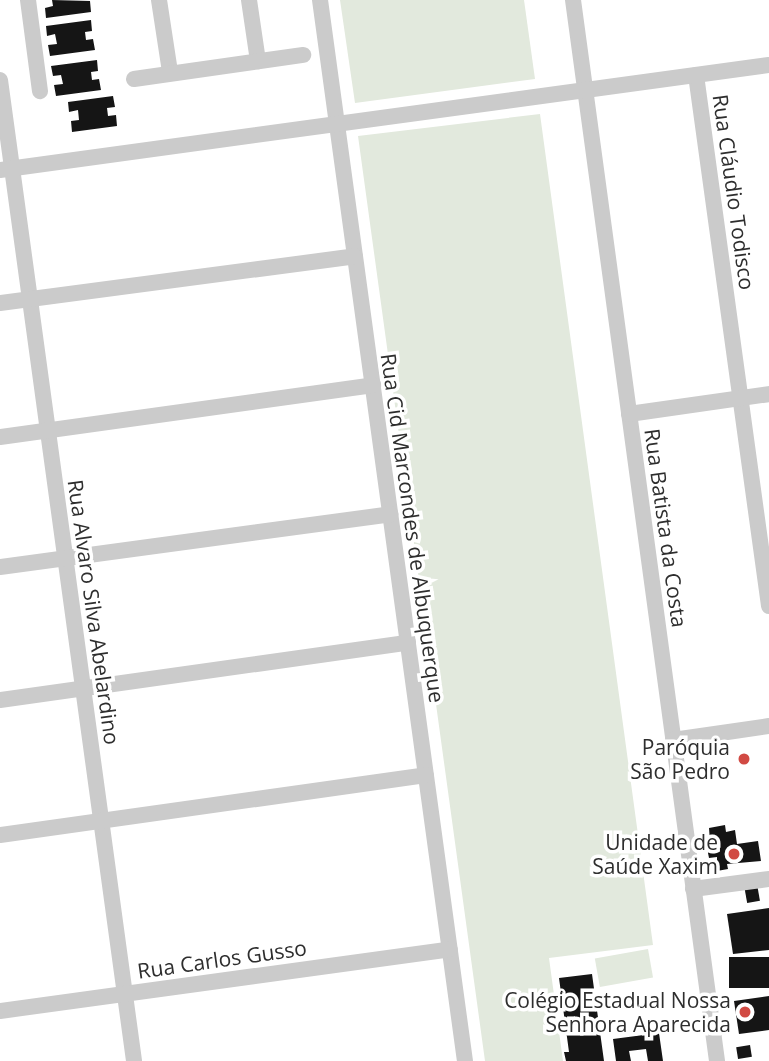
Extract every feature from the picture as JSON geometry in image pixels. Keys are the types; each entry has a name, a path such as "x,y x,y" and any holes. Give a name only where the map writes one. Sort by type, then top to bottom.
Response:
{"street":[{"path":"28,0 40,91"},
{"path":"159,0 170,72"},
{"path":"249,0 258,61"},
{"name":"Rua Cid Marcondes de Albuquerque","path":"320,0 465,1061"},
{"name":"Rua Batista da Costa","path":"573,0 717,1061"},
{"path":"134,79 303,55"},
{"path":"6,169 769,65"},
{"name":"Rua Cláudio Todisco","path":"696,75 769,606"},
{"name":"Rua Alvaro Silva Abelardino","path":"0,80 6,169 30,299 134,1061"},
{"path":"0,303 355,256"},
{"path":"0,438 373,385"},
{"path":"629,414 769,394"},
{"path":"0,567 390,514"},
{"path":"0,700 408,643"},
{"path":"673,740 769,726"},
{"path":"0,835 426,775"},
{"path":"694,889 769,879"},
{"name":"Rua Carlos Gusso","path":"0,1011 450,949"}],"shaded area":[{"path":"340,0 524,0 535,79 355,103"},
{"path":"540,114 653,945 549,958 563,1061 485,1061 358,136"},
{"path":"648,949 653,978 600,987 595,958"}],"building":[{"path":"52,0 90,1 91,12 46,18 45,8 53,6"},
{"path":"91,20 92,31 85,32 86,40 93,39 95,50 50,56 48,45 57,44 55,34 47,36 46,26"},
{"path":"97,60 98,71 91,72 92,80 99,79 101,90 56,96 54,85 63,84 61,75 53,76 51,66"},
{"path":"113,96 115,107 107,108 108,116 116,115 117,126 72,132 71,121 79,120 78,110 69,112 68,102"},
{"path":"725,825 726,832 735,830 737,844 758,841 761,861 727,864 728,869 717,871 717,857 709,858 706,843 710,842 709,828"},
{"path":"757,884 760,901 747,903 744,886"},
{"path":"769,908 769,950 733,954 727,914"},
{"path":"729,957 769,957 769,988 729,988"},
{"path":"592,974 604,1061 566,1061 564,1052 569,1052 559,978"},
{"path":"769,996 769,1030 739,1034 734,1001"},
{"path":"659,1033 663,1061 648,1061 646,1049 629,1051 631,1061 616,1061 613,1039"},
{"path":"750,1045 752,1057 738,1059 736,1047"}],"place":[{"name":"Paróquia São Pedro","path":"744,759"},
{"name":"Unidade de Saúde Xaxim","path":"734,854"},
{"name":"Colégio Estadual Nossa Senhora Aparecida","path":"745,1012"}]}
